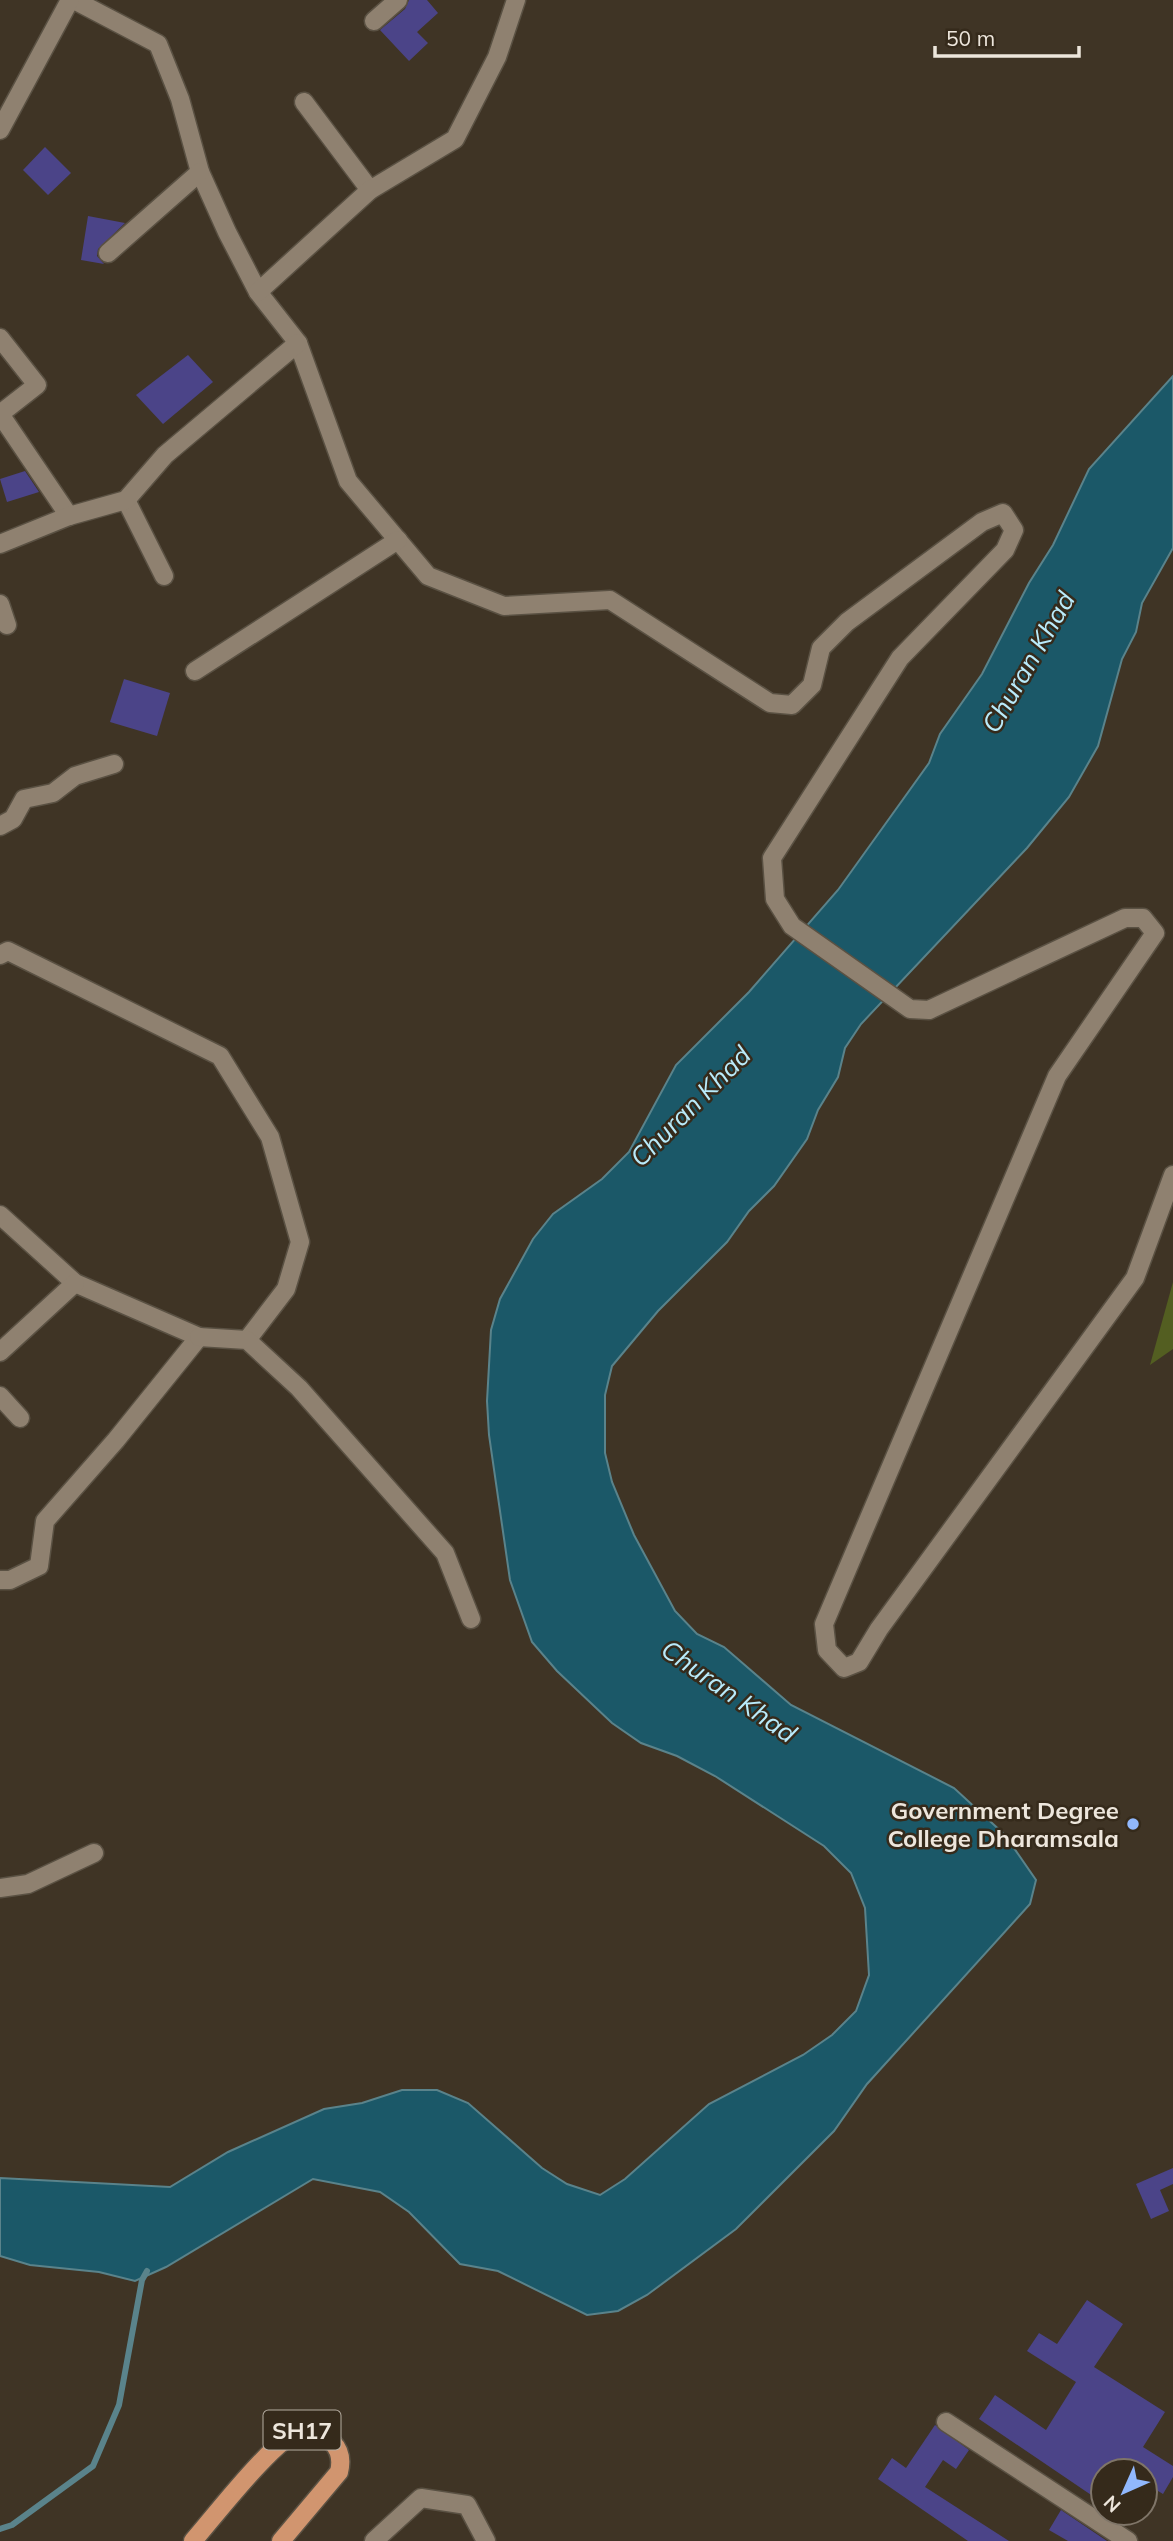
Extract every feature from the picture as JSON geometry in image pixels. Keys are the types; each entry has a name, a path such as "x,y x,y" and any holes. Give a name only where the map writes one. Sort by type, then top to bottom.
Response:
{"main road":[{"name":"SH17","path":"194,2541 272,2452 294,2435 312,2429 334,2444 340,2457 339,2472 281,2541"}],"street":[{"path":"374,21 398,0"},
{"path":"258,292 370,190 454,139 497,57 516,0"},
{"path":"0,130 83,2 158,44 180,99 200,172 258,292 299,343 348,481 428,576 504,606 610,600 770,703 792,705 812,685 821,648 847,622 982,522 1003,513 1014,530 1005,550 900,658 772,858 775,899 792,926 910,1009 929,1010 1125,918 1143,918 1155,933 1057,1076 824,1624 827,1650 845,1668 859,1662 887,1618 1135,1278 1173,1175"},
{"path":"304,102 370,190"},
{"path":"108,253 200,172"},
{"path":"0,338 37,385 0,414 69,516"},
{"path":"0,544 69,516 126,500 165,455 299,343"},
{"path":"126,500 164,576"},
{"path":"195,671 398,540"},
{"path":"0,604 7,625"},
{"path":"0,827 13,819 24,799 53,793 75,776 114,764"},
{"path":"0,956 8,951 220,1056 270,1137 299,1242 286,1289 247,1340"},
{"path":"0,1215 75,1283 199,1337 247,1340 299,1388 445,1553 471,1619"},
{"path":"0,1352 75,1283"},
{"path":"0,1580 10,1580 39,1566 45,1521 116,1440 199,1337"},
{"path":"0,1396 20,1418"},
{"path":"0,1888 28,1884 94,1853"},
{"path":"946,2422 1128,2541"},
{"path":"374,2541 421,2498 467,2505 486,2541"}],"green space":[{"path":"1173,1282 1173,1349 1150,1365"}],"water":[{"name":"Churan Khad","path":"1173,376 1173,548 1142,603 1136,632 1122,659 1098,746 1069,797 1027,848 861,1024 845,1048 838,1077 818,1110 807,1139 774,1186 749,1211 727,1242 658,1311 612,1366 605,1395 605,1453 612,1482 634,1535 675,1611 697,1634 724,1647 791,1705 954,1788 1005,1835 1036,1880 1030,1904 867,2084 834,2131 736,2229 647,2295 618,2311 587,2315 498,2271 460,2264 409,2212 380,2192 313,2179 166,2267 135,2281 99,2272 30,2265 0,2256 0,2178 170,2187 228,2152 324,2109 362,2103 402,2090 437,2090 468,2103 542,2168 567,2184 600,2195 625,2179 709,2104 803,2055 832,2035 856,2011 869,1975 865,1908 851,1873 824,1846 715,1776 677,1756 641,1743 612,1723 557,1671 532,1642 510,1580 489,1435 487,1401 491,1330 500,1299 533,1239 553,1214 602,1179 629,1152 676,1065 749,992 838,890 929,763 940,734 982,674 1029,583 1053,545 1089,469"}],"building":[{"path":"409,0 427,0 438,13 417,32 428,43 409,61 380,30 405,9"},
{"path":"45,147 71,173 48,195 23,170"},
{"path":"88,216 125,223 98,249 97,256 104,264 81,260"},
{"path":"188,355 213,382 163,424 136,395"},
{"path":"25,471 39,492 7,502 0,479"},
{"path":"124,679 170,693 157,736 110,722"},
{"path":"1173,2168 1173,2184 1160,2190 1169,2211 1151,2219 1136,2184"},
{"path":"1087,2300 1123,2324 1094,2367 1165,2412 1143,2447 1159,2457 1089,2457 1089,2494 979,2419 995,2395 1046,2430 1076,2382 1027,2351 1039,2333 1057,2344"},
{"path":"935,2425 969,2450 956,2469 943,2460 925,2487 1009,2541 968,2541 878,2479 892,2458 906,2468"},
{"path":"1159,2457 1173,2466 1173,2477 1163,2494 1159,2492"},
{"path":"1061,2510 1107,2541 1068,2541 1049,2530"}],"waterway":[{"path":"0,2529 12,2525 93,2466 119,2405 142,2280 147,2271"}],"place":[{"name":"Government Degree College Dharamsala","path":"1133,1824"}]}
